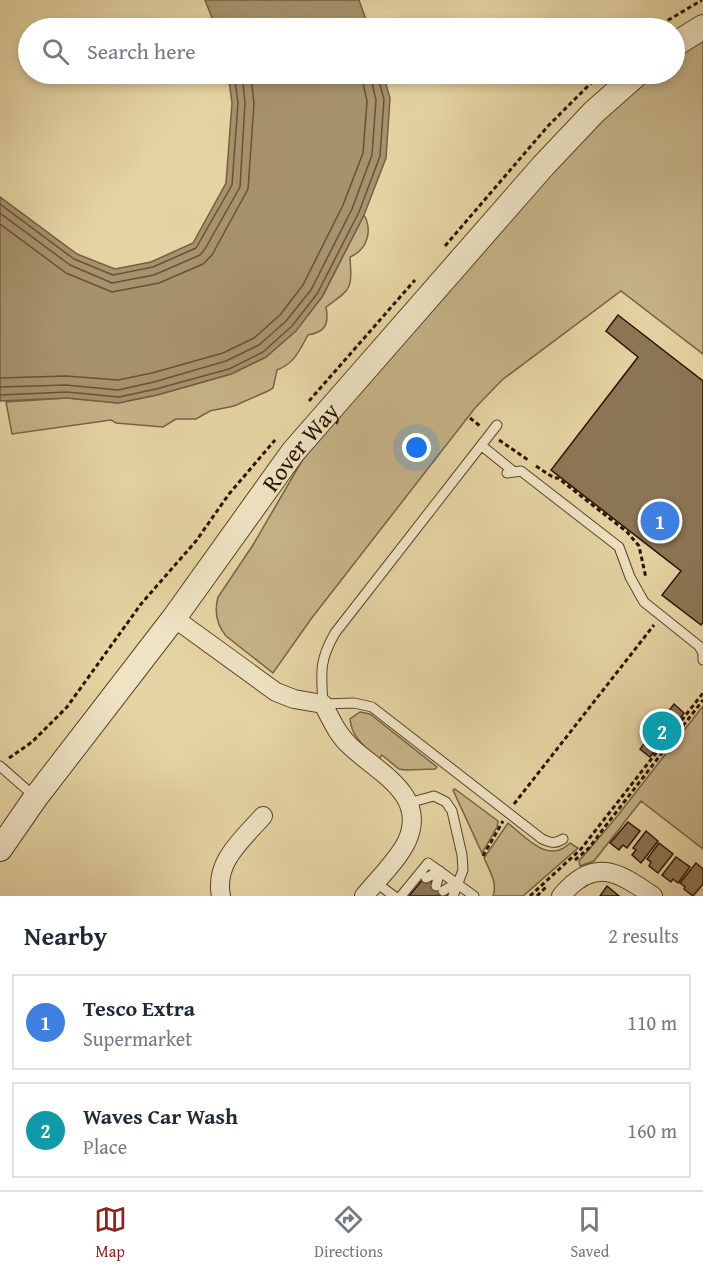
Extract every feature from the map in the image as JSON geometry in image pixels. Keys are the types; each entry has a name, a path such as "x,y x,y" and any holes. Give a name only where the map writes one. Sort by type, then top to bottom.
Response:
{"street":[{"path":"685,39 703,27"},
{"name":"Rover Way","path":"0,849 36,797 174,618 293,452 543,166 594,112 626,84"},
{"path":"174,618 276,692 294,699 323,704 337,733 350,747 401,789 408,803 411,825 407,840 369,889"},
{"path":"221,896 219,883 227,858 262,816"},
{"path":"561,896 569,886 582,877 607,872 625,877 653,896"}],"lane":[{"path":"497,425 335,633 326,649 321,666 323,704 354,702 372,707 542,839 550,843 557,843 563,839"},
{"path":"482,446 510,472 521,471 620,547 630,577 644,602 699,646 703,652 703,660"},
{"path":"0,765 36,797"},
{"path":"408,803 434,796 446,802 452,811 463,870 456,883 453,896"},
{"path":"401,896 428,862 470,895"},
{"path":"440,871 440,888 456,883"},
{"path":"426,878 440,871"},
{"path":"369,889 394,896"}],"path":[{"path":"672,18 702,0"},
{"path":"470,418 484,429"},
{"path":"632,549 639,546"},
{"path":"513,806 656,623"},
{"path":"530,896 581,849 703,693"},
{"path":"537,896 589,848 703,700"},
{"path":"483,856 504,820"}],"shaded area":[{"path":"703,39 703,354 621,291 502,380 475,408 311,619 273,673 226,636 218,622 217,602 303,459 566,155 639,84 685,84 685,51"},
{"path":"364,215 368,227 367,239 361,250 350,257 351,276 346,292 326,307 325,326 319,332 308,335 292,360 277,370 273,388 234,406 210,411 196,419 176,419 163,427 116,423 111,420 12,434 6,402 67,398 118,403 157,395 231,374 266,357 322,297"},
{"path":"703,706 703,849 641,801 594,861 580,866 579,861 615,819"},
{"path":"360,712 370,714 437,767 435,769 405,770 399,769 382,755 379,759 360,742 353,731 350,719"},
{"path":"455,789 498,821 482,853 453,790"},
{"path":"508,823 545,850 562,849 570,843 578,848 523,896 493,896 494,881 484,858"}],"water":[{"path":"205,0 359,0 365,18 212,18"},
{"path":"229,84 386,84 390,98 386,158 364,215 322,297 296,331 266,357 231,374 157,395 118,403 67,398 0,401 0,197 77,254 115,269 151,262 193,243 226,183 232,103"}],"building":[{"path":"618,315 703,381 703,622 701,625 662,595 681,571 551,470 638,357 606,331"},
{"path":"674,704 684,713 650,757 640,749"},
{"path":"628,822 640,831 627,848 623,845 619,850 610,843"},
{"path":"646,831 658,841 641,863 632,855 636,850 633,848"},
{"path":"659,843 673,854 658,873 649,866 651,862 647,859"},
{"path":"676,857 690,867 678,883 673,879 671,882 662,875"},
{"path":"696,863 703,869 703,884 693,896 680,883"},
{"path":"425,877 450,896 409,896"},
{"path":"607,886 619,896 600,896"}],"place":[{"name":"Tesco Extra","path":"660,521"},
{"name":"Waves Car Wash","path":"662,731"}]}
